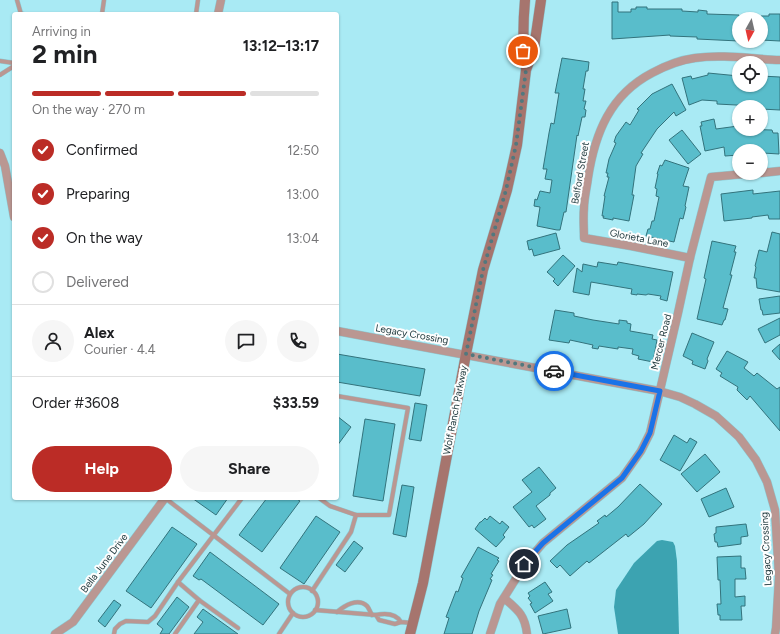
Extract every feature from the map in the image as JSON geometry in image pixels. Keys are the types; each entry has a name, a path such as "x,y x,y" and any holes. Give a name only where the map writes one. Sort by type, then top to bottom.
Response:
{"street":[{"path":"218,12 220,0"},
{"name":"Wolf Ranch Parkway","path":"525,0 522,26 523,51 526,70"},
{"name":"Wolf Ranch Parkway","path":"410,634 423,583 483,270 515,153 526,70 534,48 541,0"},
{"name":"Belford Street","path":"584,238 584,207 592,154 598,134 608,115 624,93 644,77 667,65 693,58 715,56 780,60"},
{"path":"0,153 5,166 12,206"},
{"path":"768,173 780,172"},
{"name":"Mercer Road","path":"490,634 504,598 524,564 543,543 622,478 641,451 650,433 690,258 711,177 732,175"},
{"name":"Glorieta Lane","path":"584,238 690,258"},
{"name":"Legacy Crossing","path":"339,331 660,391 680,397 716,416 739,437 756,460 767,482 777,510 779,577 775,634"},
{"name":"Bella June Drive","path":"55,634 72,622 164,500"},
{"path":"504,598 519,611 525,622 527,634"}],"lane":[{"path":"18,0 21,12"},
{"path":"102,12 104,0"},
{"path":"196,12 198,0"},
{"path":"0,61 12,63"},
{"path":"0,74 12,67"},
{"path":"322,500 330,506 356,515 389,515 408,408 339,396"},
{"path":"168,500 290,594"},
{"path":"114,634 115,629 126,621 148,622 155,616 178,582 240,500"},
{"path":"312,591 351,532 356,515"},
{"path":"178,582 199,600 238,628"},
{"path":"300,588 305,588 312,591 316,596 317,601 315,610 307,616 302,617 293,614 288,605 290,594 296,589 300,588"},
{"path":"175,634 199,600"},
{"path":"336,612 347,604 358,603 368,606 379,620 395,624 401,622 413,623"},
{"path":"315,610 374,615 384,613 398,617 401,622"},
{"path":"279,634 293,614"}],"water":[{"path":"662,540 673,542 675,546 677,561 679,634 618,634 614,607 616,590 634,563 657,541"}],"building":[{"path":"612,2 618,2 618,12 631,12 631,9 636,9 636,7 647,7 647,9 682,9 682,11 698,12 698,10 707,11 707,14 732,15 732,41 697,39 697,37 670,35 612,39"},
{"path":"769,14 780,14 780,41 768,40"},
{"path":"562,58 589,62 583,89 585,89 583,101 586,101 584,109 586,110 585,117 582,117 578,136 577,135 566,212 564,212 560,230 557,230 537,226 540,207 534,206 535,199 537,200 540,191 550,193 552,180 545,179 547,169 543,169 551,123 554,124 559,93 555,93"},
{"path":"708,73 732,75 732,92 768,92 768,76 780,77 780,110 768,109 768,100 732,100 732,105 717,104 717,101 702,100 689,105 682,78 691,76 692,79 708,75"},
{"path":"672,84 686,110 676,116 674,112 657,129 641,153 643,154 636,166 632,195 634,195 629,221 603,218 604,196 609,177 607,177 608,173 606,173 609,159 616,143 614,142 616,136 626,122 630,125 639,110 637,109 652,94"},
{"path":"714,119 716,129 732,127 732,136 768,136 768,130 772,130 773,133 778,133 779,154 768,153 768,144 732,144 732,156 725,156 724,147 705,151 700,126 702,126 701,122"},
{"path":"682,130 701,154 688,164 669,140"},
{"path":"665,160 689,168 683,186 689,187 686,207 683,219 680,218 674,242 646,236 652,221 654,221 659,197 656,196 657,189 655,188 657,174 660,165 662,166"},
{"path":"753,190 753,194 780,191 780,219 769,219 768,215 724,221 721,194"},
{"path":"772,232 780,234 780,292 757,288 756,278 754,278 759,250 767,252"},
{"path":"556,233 560,249 534,256 532,249 529,250 527,241"},
{"path":"712,241 736,246 734,252 736,252 730,275 732,275 723,308 728,309 722,325 697,319 706,279 704,278"},
{"path":"563,255 575,266 558,286 553,281 555,279 547,272"},
{"path":"598,262 617,265 618,262 673,272 667,301 660,299 661,296 631,294 632,289 591,282 589,295 573,292 577,268 582,272 583,264 597,267"},
{"path":"780,296 780,313 763,315 759,299"},
{"path":"555,310 574,313 574,316 619,324 619,320 627,321 627,323 631,324 630,331 653,335 652,339 657,340 653,362 638,359 639,356 632,354 633,349 618,347 618,349 599,346 598,349 592,348 593,345 570,340 569,343 549,340"},
{"path":"780,318 780,335 765,343 758,329"},
{"path":"692,333 714,342 707,359 708,361 705,369 692,364 693,361 683,356"},
{"path":"780,344 780,360 772,351"},
{"path":"727,351 748,362 744,368 754,376 757,373 777,389 780,387 780,431 750,396 747,400 737,390 738,387 720,376 722,373 716,369"},
{"path":"339,354 425,369 420,396 339,382"},
{"path":"415,403 427,405 421,441 409,439"},
{"path":"339,418 351,427 339,443"},
{"path":"365,419 395,424 383,501 353,496"},
{"path":"674,435 687,443 690,438 697,442 680,471 660,460"},
{"path":"705,454 720,472 697,492 681,474"},
{"path":"539,467 556,488 536,506 546,519 534,528 532,525 529,527 513,507 532,492 522,480"},
{"path":"640,484 662,504 644,524 628,537 626,534 589,563 587,561 570,576 560,565 557,568 550,561 567,545 599,523 597,521 605,515 606,517 618,507"},
{"path":"402,485 414,487 406,537 393,534"},
{"path":"726,488 734,507 709,517 701,499"},
{"path":"195,500 227,500 216,515"},
{"path":"265,500 300,501 262,552 239,535"},
{"path":"316,516 340,532 304,584 280,568"},
{"path":"490,516 500,524 502,521 509,527 503,535 505,537 496,547 475,529 480,522 485,518 487,520"},
{"path":"746,524 748,536 741,537 741,544 718,547 717,542 715,542 714,534 716,533 716,527"},
{"path":"172,527 197,544 151,608 126,591"},
{"path":"354,541 363,548 345,572 336,565"},
{"path":"478,547 499,558 497,560 499,561 491,574 493,575 490,579 492,580 479,611 472,634 444,634 449,618 446,617 456,591 458,592 463,578 461,577"},
{"path":"210,552 279,604 263,625 201,579 199,580 193,576"},
{"path":"741,556 741,568 745,568 746,579 735,579 735,597 745,596 745,606 741,606 742,620 720,620 717,604 721,604 717,557"},
{"path":"545,582 552,592 548,594 553,601 535,613 530,604 532,603 528,598 530,596 528,593"},
{"path":"177,597 189,607 169,634 160,634 163,629 157,624"},
{"path":"114,600 121,605 105,627 98,621"},
{"path":"203,609 238,634 194,634 203,622 197,617"},
{"path":"567,609 571,628 543,634 538,616"}],"way so far":[{"path":"523,51 526,70 520,124 499,218 483,270 466,354 554,371"}],"route":[{"path":"524,564 543,543 622,478 641,451 650,433 660,391 554,371"}]}
